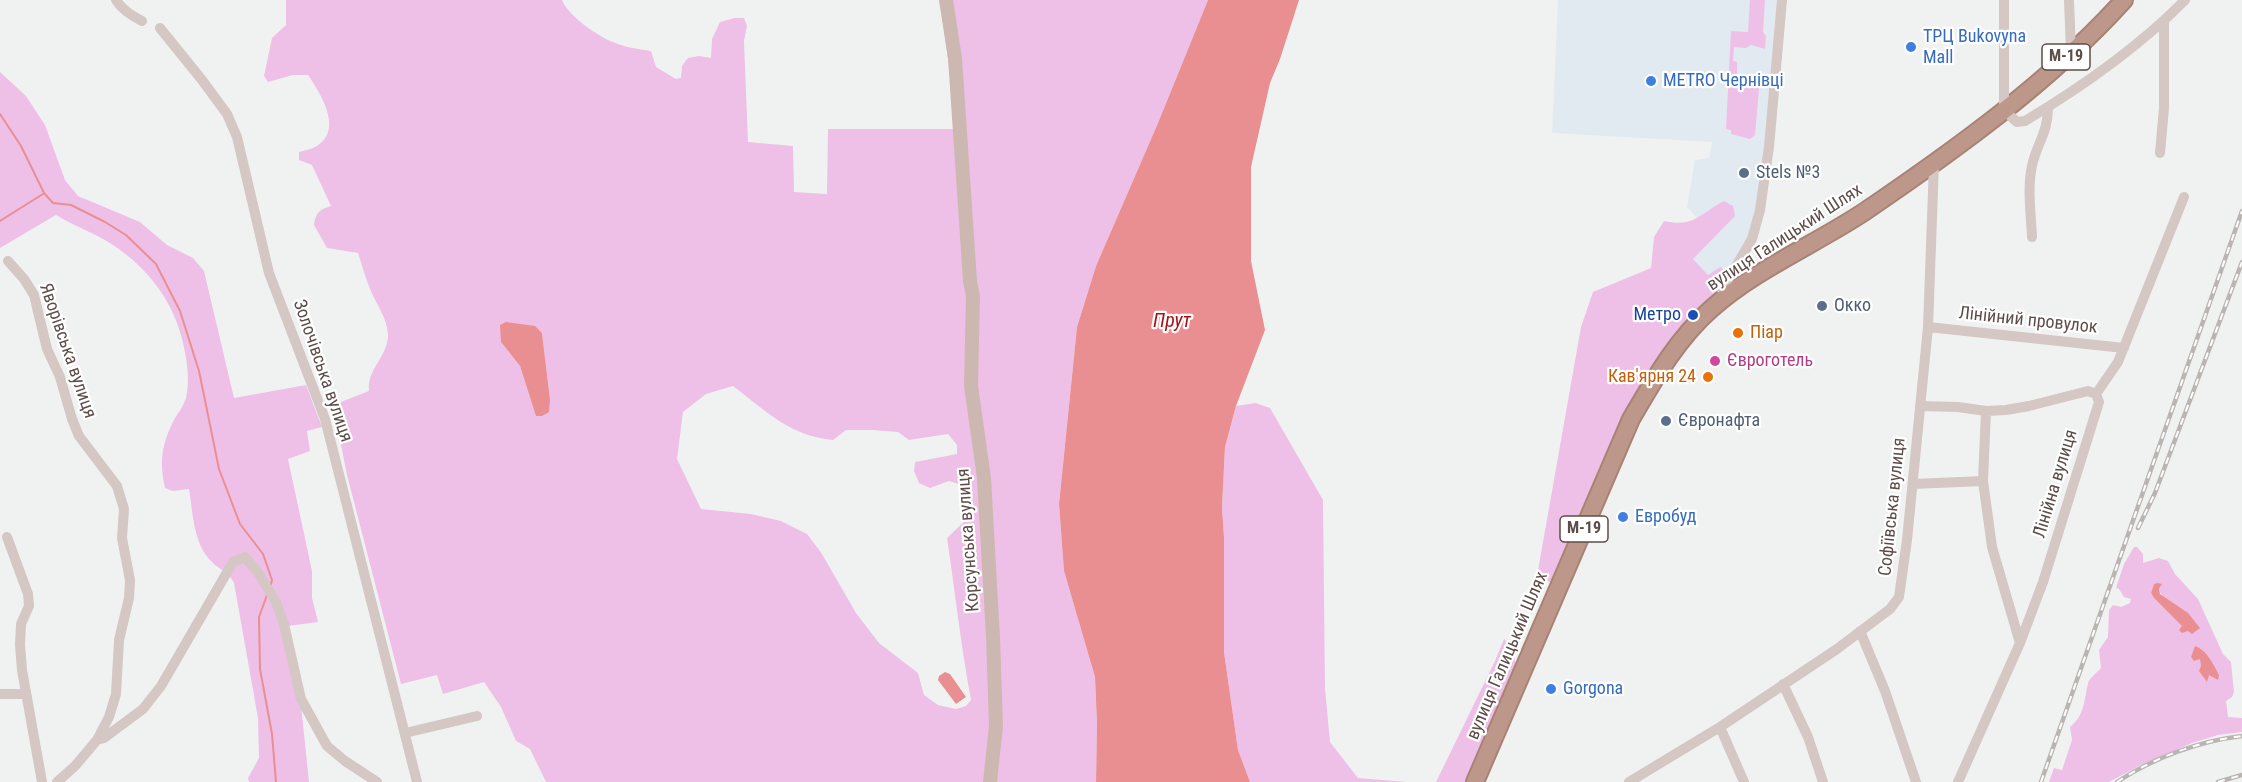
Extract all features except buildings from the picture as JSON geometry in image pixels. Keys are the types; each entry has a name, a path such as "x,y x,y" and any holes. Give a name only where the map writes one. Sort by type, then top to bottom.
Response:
{"highway":[{"name":"вулиця Галицький Шлях","path":"1475,782 1631,419 1664,363 1710,310 1726,297 1862,213 1934,164 2004,110 2071,52 2124,0"}],"main road":[{"name":"Корсунська вулиця","path":"946,0 955,58 970,281 974,296 972,386 984,478 994,648 996,726 990,782"}],"street":[{"path":"116,0 132,16 142,21"},
{"path":"1726,297 1722,290 1752,239 1760,210 1769,147 1782,0"},
{"path":"2004,0 2004,110 2018,122 2025,121 2085,83 2164,21 2185,0"},
{"path":"2069,0 2071,52"},
{"path":"2160,153 2164,108 2164,21"},
{"name":"Золочівська вулиця","path":"160,28 227,114 237,137 269,273 325,419 417,782"},
{"path":"2032,237 2031,168 2037,147 2046,130 2048,107"},
{"name":"Софіївська вулиця","path":"1629,782 1720,727 1838,649 1890,609 1899,597 1913,484 1928,327 1934,164"},
{"name":"Лінійна вулиця","path":"1958,782 2020,643 2043,582 2099,402 2096,394 2118,362 2184,197"},
{"name":"Яворівська вулиця","path":"8,261 34,295 47,349 60,377 79,436 117,486 124,509 122,538 130,580 129,598 119,640 116,694 109,717 96,740 75,766 57,782"},
{"name":"Лінійний провулок","path":"1928,327 2124,348"},
{"path":"1920,406 1958,407 1986,411 2030,406 2088,391 2096,394"},
{"path":"1986,411 1983,481 1992,547 2020,643"},
{"path":"1913,484 1983,481"},
{"path":"7,537 28,594 29,606 21,624 20,645 26,694 42,782"},
{"path":"96,740 104,738 143,709 155,693 233,562 246,557 269,589 284,624 301,699 327,746 377,782"},
{"path":"1860,631 1885,692 1916,782"},
{"path":"1783,684 1808,737 1823,782"},
{"path":"0,694 26,694"},
{"path":"405,733 477,716"},
{"path":"1720,727 1744,782"}],"shaded area":[{"path":"286,0 562,0 578,20 603,37 622,45 651,51 656,67 676,79 681,78 682,66 688,58 699,56 711,58 712,39 720,22 744,18 747,26 744,41 748,142 793,146 794,192 827,194 828,129 953,129 952,90 940,0 1208,0 1096,266 1077,327 1059,504 1064,571 1095,677 1096,782 546,782 530,749 516,741 501,707 484,682 443,694 437,675 401,684 347,475 333,405 369,391 371,376 387,344 387,330 358,253 327,248 314,225 319,212 331,206 312,165 299,160 299,152 317,146 325,139 329,130 329,121 323,101 308,75 293,75 268,82 264,76 272,38 286,25","holes":["542,333 550,399 536,415 520,366 501,342","733,386 779,421 818,438 833,440 846,430 873,430 898,432 909,440 948,434 957,445 957,454 915,462 914,471 919,483 930,488 949,481 965,486 967,519 947,538 971,700 966,706 956,709 938,705 924,695 918,673 879,643 856,613 822,554 807,534 781,521 751,514 701,509 677,459 683,412 706,394"]},
{"path":"1558,0 1780,0 1768,147 1751,238 1730,273 1708,275 1693,259 1712,207 1698,219 1687,207 1695,160 1709,158 1712,142 1552,133"},
{"path":"1750,0 1765,0 1763,32 1766,36 1765,49 1751,45 1746,48 1734,47 1733,61 1737,62 1737,79 1752,81 1760,78 1755,135 1750,139 1731,134 1731,130 1726,129 1731,31 1748,32"},
{"path":"0,72 26,96 45,125 65,180 78,196 140,222 167,245 193,258 204,271 234,398 306,385 322,427 307,431 310,451 288,459 312,571 312,598 318,622 280,627 301,705 309,782 249,782 248,778 259,758 258,718 234,583 229,575 205,554 197,536 189,489 173,491 165,488 163,478 162,460 165,444 175,418 185,401 188,384 183,343 166,300 148,275 126,254 56,215 0,248"},
{"path":"1724,201 1733,206 1735,216 1693,259 1708,275 1720,267 1730,273 1709,309 1661,361 1554,584 1537,576 1581,327 1593,292 1651,268 1654,237 1664,221 1683,223 1690,221"},
{"path":"1256,403 1270,408 1323,500 1325,688 1330,742 1358,778 1407,782 1250,782 1238,750 1224,652 1222,507 1225,447 1236,406"},
{"path":"2134,547 2137,547 2143,554 2143,563 2159,558 2168,561 2175,574 2198,599 2223,654 2231,662 2234,692 2232,697 2226,701 2228,717 2242,718 2242,732 2218,735 2192,743 2109,782 2049,782 2054,768 2062,770 2072,740 2070,727 2079,717 2089,681 2101,668 2099,650 2108,637 2109,610 2113,605 2121,607 2130,603 2131,599 2124,597 2116,588 2124,564","holes":["2162,584 2159,589 2164,597 2193,620 2183,626 2154,598 2151,593 2153,589","2200,648 2219,675 2209,675 2201,666"]},
{"path":"1504,639 1512,646 1517,670 1472,782 1436,782 1495,661"}],"water":[{"name":"Прут","path":"1208,0 1299,0 1270,83 1251,167 1251,261 1265,330 1236,406 1225,447 1222,507 1224,652 1238,750 1250,782 1096,782 1095,677 1064,571 1059,504 1077,327 1096,266"},
{"path":"506,322 535,326 542,333 550,399 549,412 542,416 536,416 520,366 501,342 500,325"},
{"path":"2154,584 2162,584 2159,589 2160,594 2188,613 2200,628 2192,634 2188,631 2182,633 2179,630 2182,626 2151,593"},
{"path":"2195,646 2203,650 2209,658 2219,675 2218,680 2209,675 2207,682 2199,671 2200,659 2194,661 2191,657"},
{"path":"945,672 950,674 966,697 956,704 938,680 939,676"}],"waterway":[{"path":"0,114 21,146 44,193 53,203 71,205 105,222 126,235 156,264 180,311 199,371 219,469 240,524 263,554 272,580 271,584"},
{"path":"0,221 43,194"},
{"path":"267,595 259,617 260,669 272,734 276,782"}],"railway":[{"path":"2041,782 2242,211"},
{"path":"2138,528 2155,493 2242,262"},
{"path":"2117,782 2146,765 2193,746 2242,736"},
{"path":"2218,782 2242,775"}],"place":[{"name":"ТРЦ Bukovyna Mall","path":"1911,47"},
{"name":"METRO Чернівці","path":"1651,81"},
{"name":"Stels №3","path":"1744,173"},
{"name":"Окко","path":"1822,306"},
{"name":"Метро","path":"1693,315"},
{"name":"Піар","path":"1738,333"},
{"name":"Євроготель","path":"1715,361"},
{"name":"Кав'ярня 24","path":"1708,377"},
{"name":"Євронафта","path":"1666,421"},
{"name":"Евробуд","path":"1623,517"},
{"name":"Gorgona","path":"1551,689"}]}
